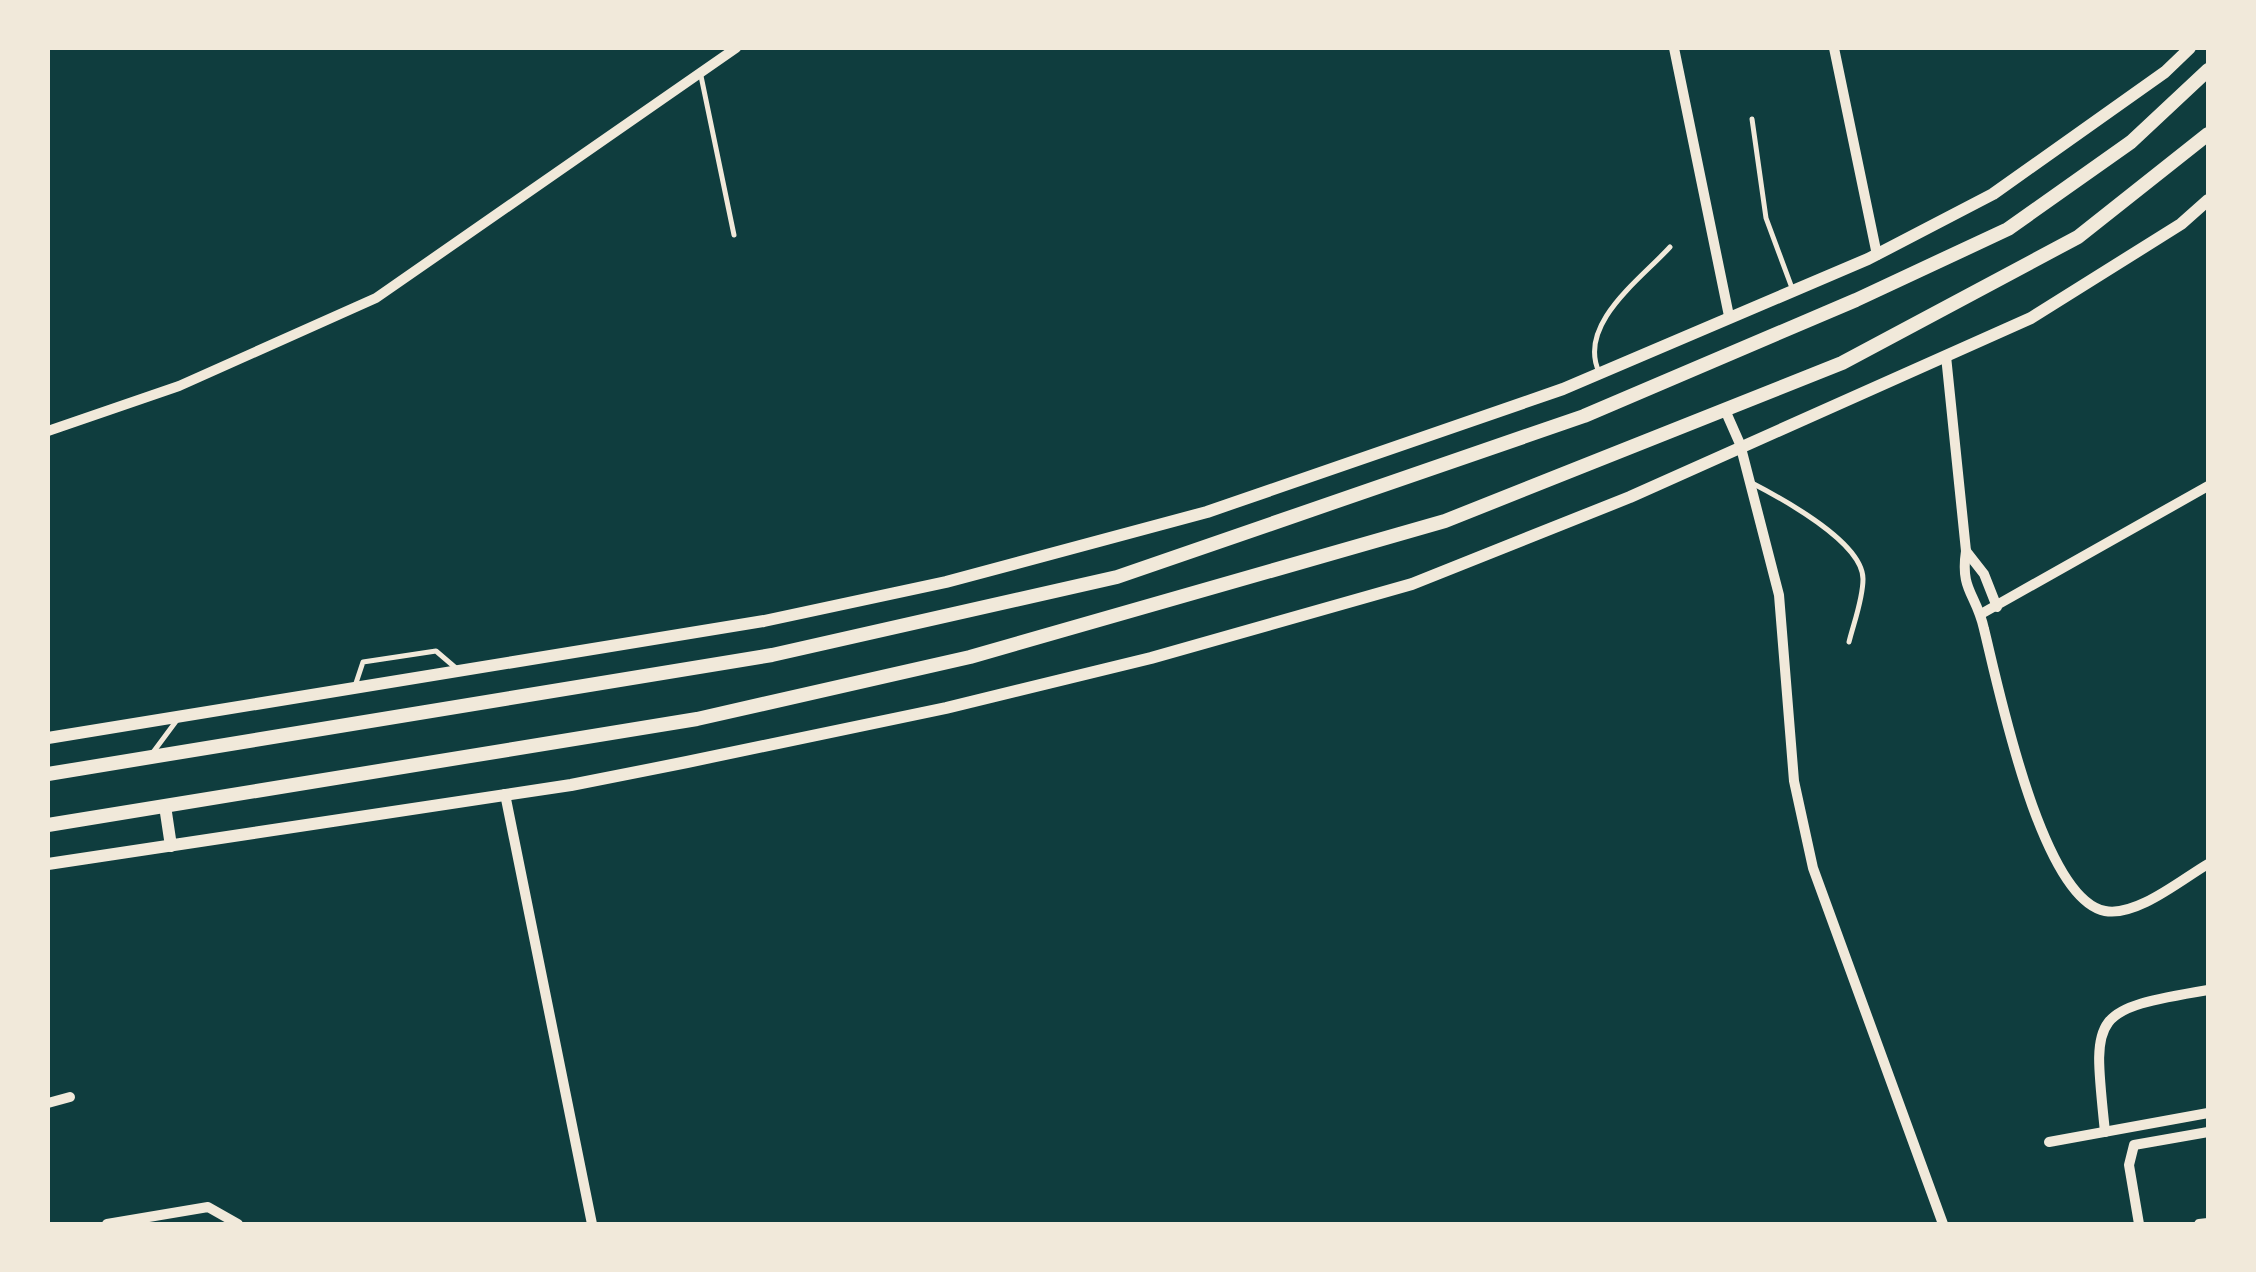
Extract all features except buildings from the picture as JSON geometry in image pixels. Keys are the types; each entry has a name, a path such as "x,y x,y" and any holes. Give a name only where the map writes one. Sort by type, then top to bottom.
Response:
{"main road":[{"path":"48,774 772,656 1116,578 1584,416 1856,300 2008,229 2131,142 2208,70"},
{"path":"48,825 697,719 970,658 1444,521 1842,363 2078,237 2208,134"}],"street":[{"path":"48,431 178,386 376,298 736,48"},
{"path":"1674,48 1729,316"},
{"path":"1834,48 1877,254"},
{"path":"48,738 764,620 1032,560 1207,512 1335,471 1599,372 1877,254 1993,194 2166,72 2190,48"},
{"path":"48,864 570,786 946,708 1242,634 1412,584 1630,497 1740,444 2031,318 2181,224 2208,200"},
{"path":"1946,356 1966,550 1962,579 1980,614 2026,797 2079,891 2104,911 2122,910 2208,864"},
{"path":"1725,410 1740,444 1779,595 1794,781 1813,868 1830,926 1943,1224"},
{"path":"1980,614 2208,486"},
{"path":"1966,550 1984,574 1997,607"},
{"path":"505,794 592,1224"},
{"path":"165,806 171,846"},
{"path":"2106,1132 2096,1048 2103,1030 2132,1004 2208,990"},
{"path":"48,1103 70,1097"},
{"path":"2049,1142 2208,1114"},
{"path":"2139,1224 2129,1165 2134,1145 2208,1132"},
{"path":"107,1224 202,1207 220,1210 238,1224"},
{"path":"2199,1224 2208,1222"}],"lane":[{"path":"700,72 734,235"},
{"path":"1752,119 1766,218 1793,291"},
{"path":"1599,372 1592,357 1593,342 1605,317 1670,247"},
{"path":"1749,482 1804,512 1860,566 1863,580 1849,642"},
{"path":"354,689 363,662 374,658 436,651 460,673"},
{"path":"149,758 180,718"}]}
